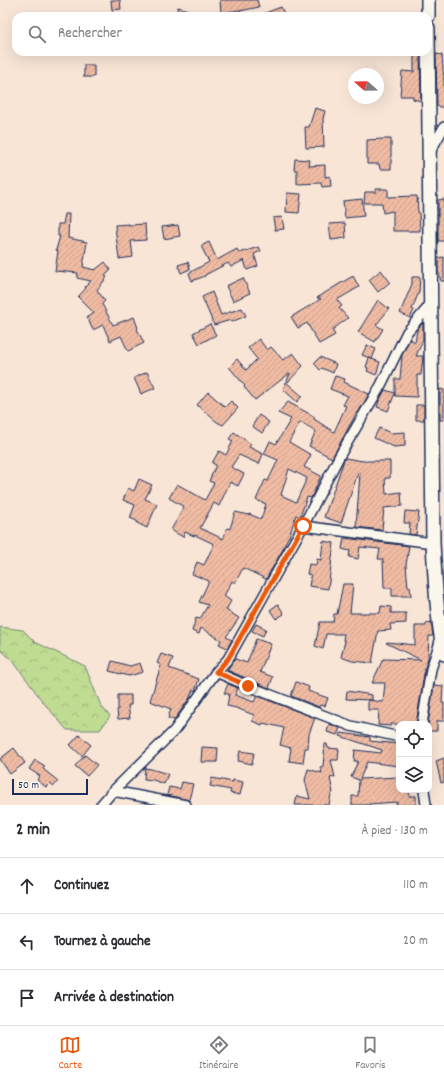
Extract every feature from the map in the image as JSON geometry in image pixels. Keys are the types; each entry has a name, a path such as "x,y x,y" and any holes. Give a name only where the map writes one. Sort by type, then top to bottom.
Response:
{"street":[{"path":"428,0 428,12"},
{"path":"428,56 433,543 440,581 441,638 444,654"},
{"path":"430,153 444,127"},
{"path":"101,805 113,791 174,731 216,672 228,659 303,526 340,455 381,385 407,332 431,304"},
{"path":"303,526 433,543"},
{"path":"422,721 431,669 441,638"},
{"path":"216,672 351,726 396,736"},
{"path":"113,791 186,805"},
{"path":"424,793 426,805"}],"green space":[{"path":"0,627 23,630 35,642 85,666 101,706 110,716 100,730 67,730 43,702 13,661 0,649"}],"building":[{"path":"111,0 120,0 121,9 112,10"},
{"path":"220,0 257,0 259,7 240,11 221,12"},
{"path":"178,7 194,12 176,12"},
{"path":"281,7 283,12 268,12"},
{"path":"436,54 442,55 444,108 437,106"},
{"path":"414,56 420,56 421,101 413,99 413,96 400,96 402,71 414,72"},
{"path":"84,65 94,65 94,77 84,77"},
{"path":"315,108 325,111 323,119 324,147 306,148 305,127 309,127"},
{"path":"391,139 391,169 380,169 379,164 367,164 367,140"},
{"path":"295,159 310,160 309,166 325,165 325,177 330,176 331,186 322,187 321,183 297,184 297,170 294,170"},
{"path":"376,189 388,189 388,197 417,196 420,231 393,231 393,211 383,213 382,203 364,203 365,192 376,192"},
{"path":"287,193 301,194 299,213 286,212"},
{"path":"362,199 364,216 345,218 343,201"},
{"path":"444,199 444,241 438,241 438,200"},
{"path":"65,214 69,214 68,238 87,242 83,267 95,270 105,262 111,270 105,276 107,277 97,290 105,301 102,304 113,325 134,317 138,328 137,329 144,343 128,351 121,336 110,341 103,325 93,330 87,317 94,313 78,297 91,281 77,278 78,273 55,271 58,251 56,250 60,236 58,236 58,224 63,224"},
{"path":"282,217 284,229 275,230 273,218"},
{"path":"345,223 346,238 331,240 329,224"},
{"path":"145,224 146,240 131,241 133,257 119,259 115,225"},
{"path":"178,225 180,236 164,239 162,227"},
{"path":"209,242 217,260 237,249 239,253 259,247 261,251 254,254 258,266 247,270 244,260 231,267 228,263 205,276 192,281 189,273 209,262 201,246"},
{"path":"444,257 444,281 441,281 438,271 438,258"},
{"path":"188,262 190,269 181,273 178,265"},
{"path":"381,270 390,282 378,292 369,280"},
{"path":"353,276 359,287 337,300 342,306 339,308 348,318 332,330 335,335 319,344 307,323 298,328 291,317 321,299 317,298"},
{"path":"412,277 420,277 419,292 410,318 400,313 412,284"},
{"path":"243,278 250,293 233,301 226,286"},
{"path":"212,292 221,315 242,308 246,316 231,322 231,320 214,325 202,297"},
{"path":"378,300 389,309 376,325 383,329 375,342 358,332"},
{"path":"423,323 423,340 416,356 423,356 421,375 417,375 417,397 395,396 395,379 400,379 402,355 410,339 415,342 417,330"},
{"path":"210,324 216,335 199,344 193,333"},
{"path":"259,339 267,350 271,347 283,360 293,353 303,366 288,382 290,373 255,400 229,367 237,359 246,370 257,359 248,348"},
{"path":"367,345 376,349 372,359 362,355"},
{"path":"320,357 336,364 333,373 322,368 320,370 314,363"},
{"path":"369,358 380,362 376,375 367,371 368,368 366,367"},
{"path":"147,372 155,388 141,394 134,378"},
{"path":"335,376 345,379 344,382 369,394 358,413 357,412 332,458 309,446 316,431 300,422 289,442 311,455 304,467 321,476 311,498 307,497 300,517 296,515 289,537 266,579 243,568 235,583 232,581 224,596 231,601 226,610 239,618 226,637 232,640 227,648 219,644 221,640 201,628 199,634 192,631 196,618 200,619 208,605 199,602 209,581 192,574 197,562 204,565 214,544 185,532 183,537 171,530 184,507 169,498 177,484 205,500 214,483 209,481 216,465 212,463 219,451 226,455 233,441 229,439 234,432 251,444 249,447 263,454 259,464 239,455 231,467 244,474 238,486 230,482 219,506 214,503 200,528 223,539 227,528 230,529 235,512 249,514 261,519 266,504 256,500 265,480 268,481 278,460 264,454 270,441 276,444 291,419 278,413 288,402 315,417 314,419 334,432 346,406 343,405 348,396 330,389","holes":["289,469 307,478 296,502 281,495"]},
{"path":"286,382 302,396 297,402 283,389"},
{"path":"440,389 444,390 444,420 440,420"},
{"path":"385,390 395,393 388,411 377,407"},
{"path":"208,392 225,407 231,401 238,408 223,425 217,422 197,405"},
{"path":"416,405 424,405 424,420 416,420"},
{"path":"259,415 269,422 262,433 252,426"},
{"path":"379,428 391,433 405,432 405,446 394,447 374,438"},
{"path":"345,458 363,461 390,461 390,478 385,478 386,494 401,492 402,506 384,508 382,530 356,527 360,473 358,473 341,523 324,517"},
{"path":"139,479 152,485 145,499 157,504 147,528 130,518 135,505 123,500 128,488 134,491"},
{"path":"405,511 419,512 416,535 409,534 410,523 404,523"},
{"path":"344,538 409,546 406,565 408,587 410,587 411,596 392,596 392,588 384,588 383,559 378,559 380,549 360,547 358,559 349,557 350,551 342,549"},
{"path":"323,541 334,543 328,589 309,586 311,575 307,574 309,564 316,565 317,559 321,560"},
{"path":"343,584 353,584 350,613 380,613 381,606 391,607 391,613 406,613 406,623 390,624 391,630 378,631 372,663 352,661 341,657 345,641 343,640 344,634 326,634 323,649 315,646 320,622 333,622 334,614 337,614"},
{"path":"278,604 284,614 276,619 270,610"},
{"path":"431,622 433,636 429,636 428,658 416,721 396,721 396,724 391,724 391,726 378,725 379,710 368,710 368,700 383,702 385,683 372,683 383,659 421,660 386,643 415,645 415,626 426,626 426,623"},
{"path":"256,624 266,629 263,636 252,631"},
{"path":"256,639 271,644 260,672 273,677 269,688 227,670 235,659 247,663"},
{"path":"161,654 173,658 169,668 199,679 195,691 193,690 189,699 174,720 168,718 171,709 150,701 161,665 157,663"},
{"path":"112,661 130,666 140,663 143,672 129,676 109,671"},
{"path":"296,682 309,687 308,691 328,698 325,706 320,705 319,707 291,696"},
{"path":"228,684 238,688 235,695 254,702 257,696 315,718 309,734 308,748 305,748 303,763 289,761 291,748 280,745 284,728 263,723 262,725 252,721 254,715 227,706 229,694 224,693"},
{"path":"434,685 443,686 442,703 444,703 444,721 437,721 437,731 432,731 432,721 428,721"},
{"path":"347,691 372,695 372,700 346,699"},
{"path":"118,695 131,695 131,705 128,705 130,718 118,719"},
{"path":"329,724 340,728 337,735 327,732"},
{"path":"341,733 370,737 370,741 396,744 396,766 367,762 360,779 396,777 396,793 410,793 409,796 416,796 416,805 396,805 397,802 352,805 352,796 358,796 359,780 351,777 358,761 354,761 355,750 381,753 382,750 340,736"},
{"path":"79,735 91,745 82,756 70,745"},
{"path":"325,744 327,744 328,748 339,749 338,760 331,760 335,777 330,778 333,793 331,794 329,805 295,805 297,796 310,799 305,780 308,769 322,773 320,767 323,766"},
{"path":"202,747 218,748 217,762 201,762"},
{"path":"14,748 25,763 10,774 0,759"},
{"path":"240,751 254,753 252,764 238,761"},
{"path":"85,755 97,765 87,776 75,766"},
{"path":"444,758 444,782 441,783 436,761"},
{"path":"35,760 45,766 43,769 58,781 54,786 50,783 46,787 37,780 40,776 29,769"},
{"path":"145,768 168,774 164,784 153,780 144,779"},
{"path":"212,778 233,782 233,780 243,782 240,795 230,793 231,790 210,786"},
{"path":"182,782 193,784 189,800 167,795 169,787 180,789"}],"route":[{"path":"248,686 216,672 228,659 303,526"}]}
